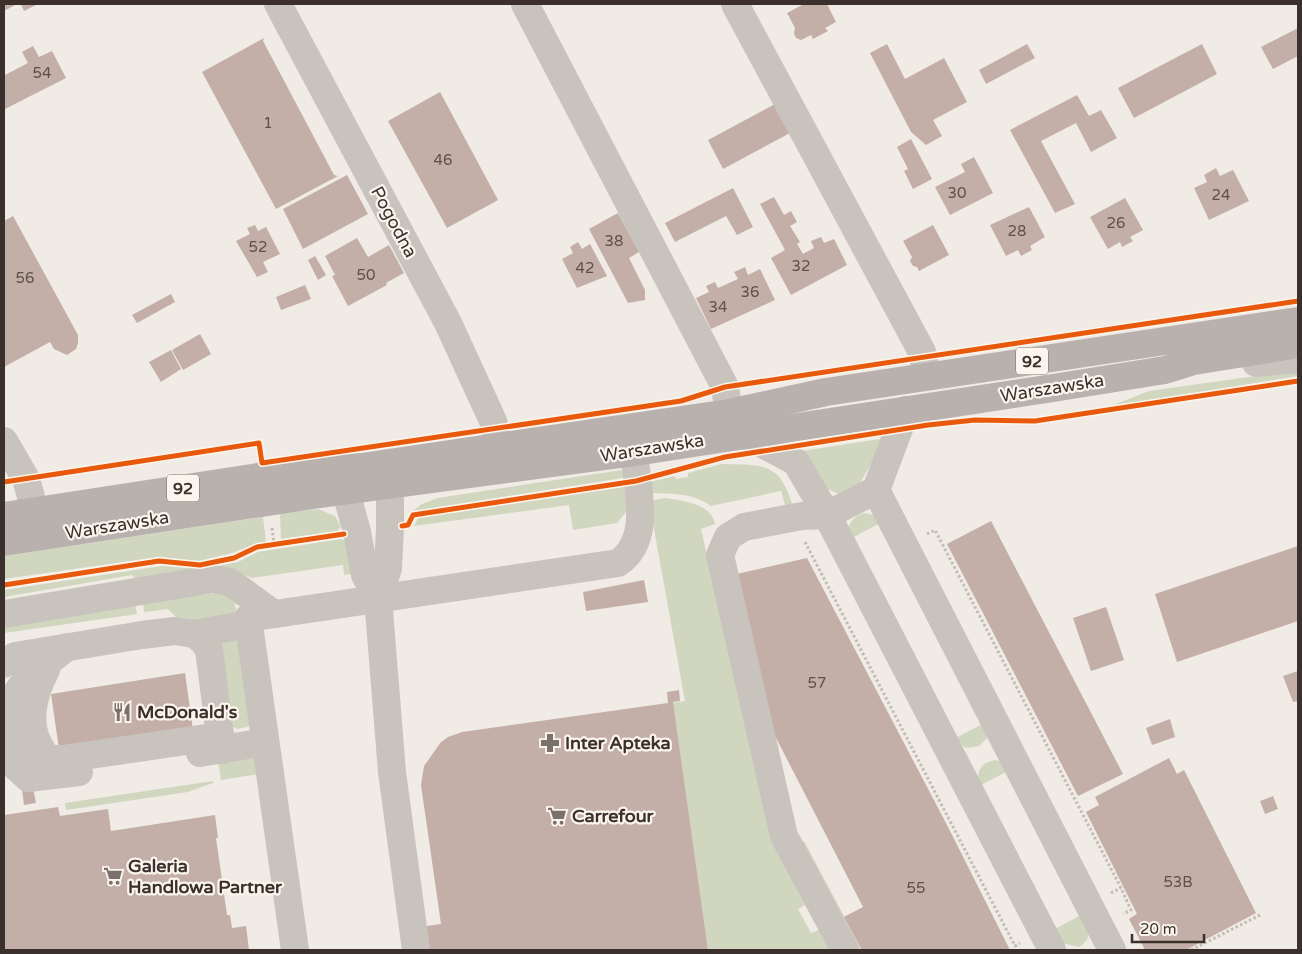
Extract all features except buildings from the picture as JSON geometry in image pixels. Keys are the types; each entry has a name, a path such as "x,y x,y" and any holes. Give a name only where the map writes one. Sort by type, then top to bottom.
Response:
{"main road":[{"name":"Warszawska","path":"4,542 634,452 737,423 826,392 1298,321"},
{"name":"Warszawska","path":"4,516 304,470 362,467 499,447 737,423 906,410 1165,370 1194,362 1298,344"}],"street":[{"name":"Pogodna","path":"278,4 448,323 492,421 499,447"},
{"path":"525,4 725,387 737,423 796,462 827,514 1052,950"},
{"path":"735,4 922,352 928,376"},
{"path":"1165,370 1194,372 1298,358"},
{"path":"845,950 784,836 720,555 728,538 744,527 802,516 827,514 876,490 906,410"},
{"path":"4,441 26,479 35,511"},
{"path":"294,950 248,618 618,563 628,555 639,533 640,507 634,452"},
{"path":"378,598 365,575 357,532 346,492 362,467 390,486 388,568 378,598 392,772 416,950"},
{"path":"876,490 1106,949"},
{"path":"4,614 212,579 230,582 274,614"},
{"path":"4,664 15,656 58,654 175,631 194,634 249,624"},
{"path":"194,634 203,640 209,650 221,743"},
{"path":"58,654 20,688 13,707 14,722 20,737 36,754 48,759 64,759 221,743 265,742"},
{"path":"4,750 16,767 16,780 221,743"}],"path":[{"path":"272,526 274,544"},
{"path":"935,530 1121,888"},
{"path":"826,586 1015,946"},
{"path":"1191,950 1260,915"}],"green space":[{"path":"1298,370 1298,376 1111,406 1149,391"},
{"path":"886,438 860,483 839,494 820,486 796,452"},
{"path":"722,464 759,466 768,469 782,481 793,507 786,508 781,491 711,506 704,501 689,496 648,493 646,483 675,476 676,479 688,477 688,473"},
{"path":"622,470 629,477 413,511 422,504 438,498"},
{"path":"630,486 626,512 617,523 573,530 569,505 414,526 418,518"},
{"path":"665,498 680,500 702,507 712,517 715,524 701,529 773,841 805,905 798,909 811,933 819,930 830,950 708,950 673,703 685,701 649,501"},
{"path":"318,509 335,516 341,527 337,531 281,539 280,515 282,513"},
{"path":"864,513 875,515 882,522 850,539 849,526 853,519"},
{"path":"263,517 266,542 199,561 158,557 4,579 4,556"},
{"path":"341,539 347,541 354,574 344,575 343,565 252,578 230,569 140,582 132,575 4,597 4,590 162,566 203,569 238,562 258,552"},
{"path":"224,592 235,603 237,617 190,625 178,619 168,609 144,612 143,603"},
{"path":"135,604 137,614 4,633 4,624"},
{"path":"237,634 251,726 237,729 230,725 215,640"},
{"path":"986,722 987,738 979,746 966,748 954,739"},
{"path":"255,755 259,774 221,780 218,762"},
{"path":"995,760 1000,761 1010,770 979,786 978,776 980,769 986,763"},
{"path":"213,781 213,783 188,792 66,810 65,803"},
{"path":"804,841 862,950 854,950 801,842"},
{"path":"1085,913 1089,932 1084,944 1079,947 1062,943 1053,930"}],"cycle path":[{"path":"4,482 259,443 262,463 681,401 725,387 1298,301"},
{"path":"402,526 408,525 413,515 636,481 725,457 928,425 975,420 1035,421 1298,381"},
{"path":"4,585 159,561 200,565 234,558 257,547 344,534"}],"place":[{"name":"McDonald's","path":"122,712"},
{"name":"Inter Apteka","path":"550,743"},
{"name":"Carrefour","path":"557,816"},
{"name":"Galeria Handlowa Partner","path":"113,876"}]}
